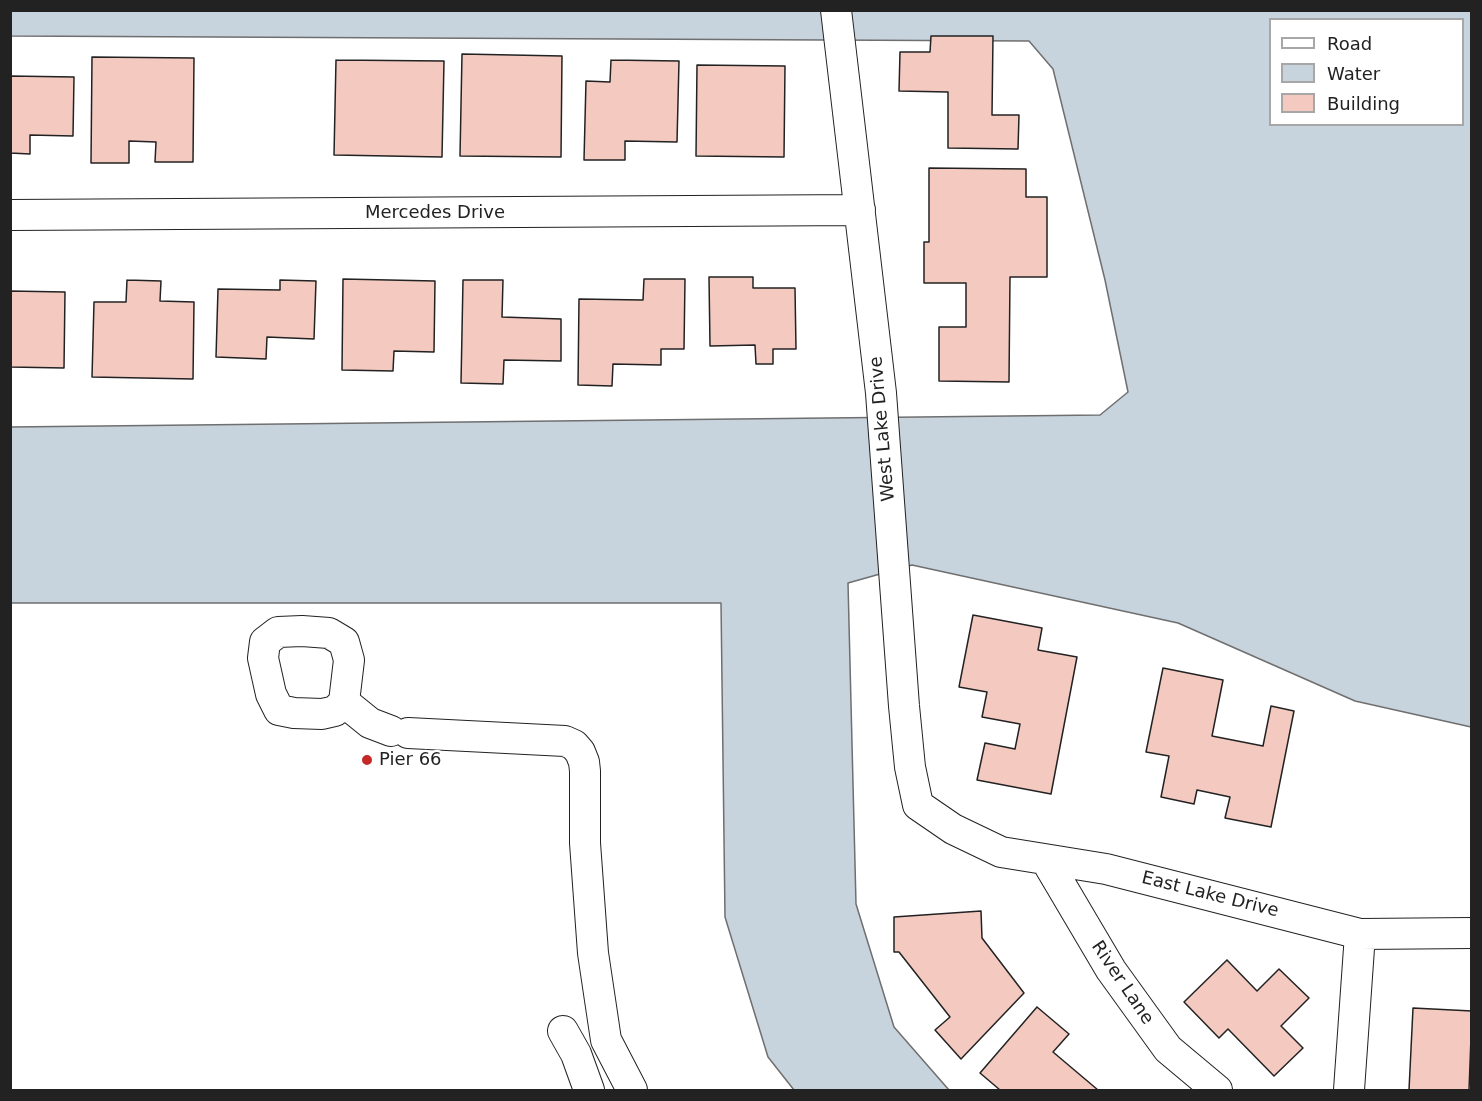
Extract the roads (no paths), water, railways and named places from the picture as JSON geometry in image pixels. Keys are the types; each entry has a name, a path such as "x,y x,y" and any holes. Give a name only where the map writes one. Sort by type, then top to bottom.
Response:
{"street":[{"name":"West Lake Drive","path":"836,10 881,393 910,767 918,805 953,829"},
{"name":"Mercedes Drive","path":"10,215 860,210"},
{"path":"344,702 370,723 400,732 565,741 574,745 580,752 585,771 585,843 593,953 606,1040 632,1090"},
{"name":"East Lake Drive","path":"953,829 1001,852 1106,869 1360,934 1472,933"},
{"name":"River Lane","path":"1046,860 1111,970 1168,1050 1217,1090"},
{"path":"1349,1090 1360,934"},
{"path":"563,1031 576,1054 589,1090"}],"water":[{"path":"11,11 1471,11 1471,727 1355,701 1178,623 912,565 848,583 856,904 894,1027 949,1090 794,1090 768,1057 725,917 721,603 11,603 10,427 1100,415 1128,392 1105,280 1053,69 1029,41 11,36"}],"place":[{"name":"Pier 66","path":"367,760"}]}
